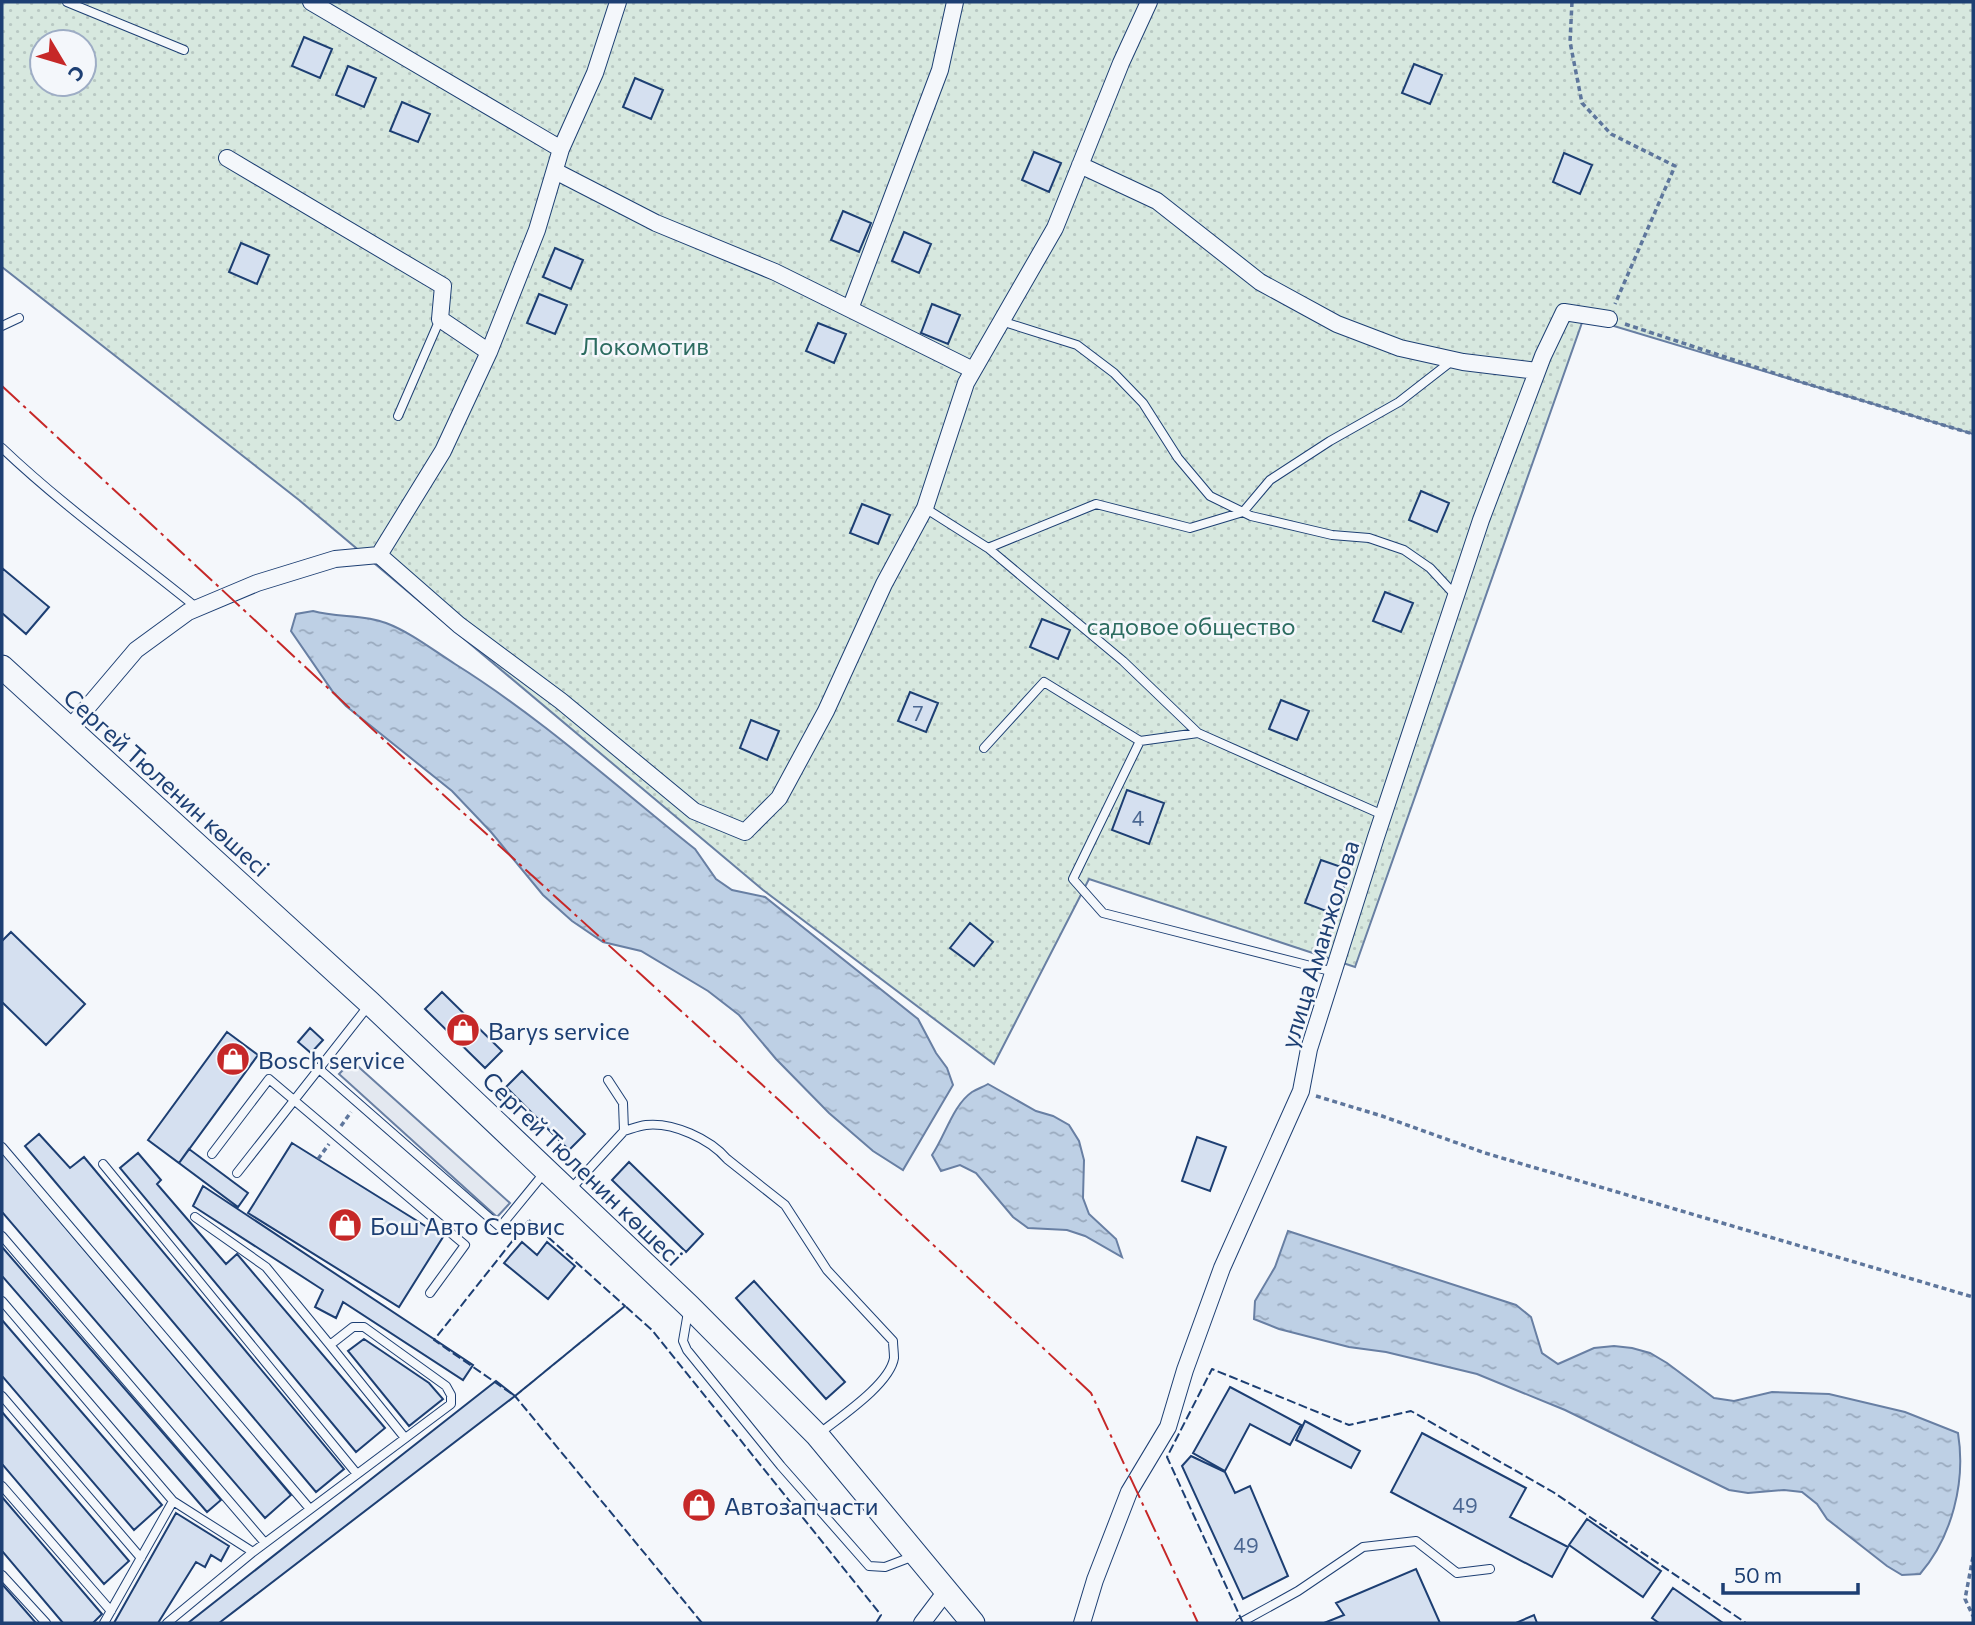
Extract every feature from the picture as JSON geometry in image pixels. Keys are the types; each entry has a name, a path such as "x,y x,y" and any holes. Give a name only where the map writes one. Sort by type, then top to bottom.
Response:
{"main road":[{"name":"Сергей Тюленин көшесі","path":"2,667 370,1003 689,1306 817,1435 973,1623"}],"street":[{"path":"311,2 561,149"},
{"path":"379,555 443,452 489,352 537,230 561,149 596,73 618,2"},
{"path":"850,309 940,70 955,2"},
{"path":"69,729 136,650 188,612 257,583 335,559 379,555 459,625 561,701 694,811 745,832 779,798 827,711 884,584 925,508 966,383 1055,228 1121,63 1149,2"},
{"path":"227,158 443,286 440,319 489,352"},
{"path":"1080,165 1157,201 1260,282 1337,324 1400,348 1453,360 1537,371"},
{"path":"555,171 656,223 775,272 973,370"},
{"name":"улица Аманжолова","path":"1082,1623 1095,1580 1129,1492 1168,1427 1185,1370 1222,1268 1301,1091 1309,1049 1383,815 1481,520 1537,371 1564,313 1609,319"},
{"path":"922,1623 947,1590"}],"lane":[{"path":"67,2 184,50"},
{"path":"2,326 19,318"},
{"path":"398,416 440,319"},
{"path":"1001,321 1077,345 1114,373 1143,403 1178,458 1210,496 1243,512 1332,535 1369,538 1404,550 1430,568 1456,596"},
{"path":"988,548 1096,504 1190,528 1243,512 1270,480 1330,441 1399,402 1453,360"},
{"path":"2,448 38,482 197,608"},
{"path":"925,508 988,548 1123,661 1198,733 1383,815"},
{"path":"985,748 1044,682 1139,741 1198,733"},
{"path":"1139,741 1073,879 1103,913 1334,972"},
{"path":"237,1173 370,1003"},
{"path":"318,1069 500,1227 547,1170"},
{"path":"212,1154 269,1079 465,1245 430,1293"},
{"path":"608,1080 623,1103 624,1131"},
{"path":"569,1191 624,1131 647,1125 671,1128 710,1143 785,1205 827,1270 893,1341 894,1359 886,1375 817,1435"},
{"path":"2,1147 310,1509"},
{"path":"103,1164 358,1474"},
{"path":"195,1217 266,1267 405,1438"},
{"path":"2,1236 265,1543"},
{"path":"2,1301 173,1501 253,1552"},
{"path":"689,1306 683,1341 687,1350 781,1466 869,1566 885,1567 917,1555"},
{"path":"167,1623 253,1552 451,1404 452,1395 446,1386 364,1327 353,1327 330,1345"},
{"path":"2,1396 141,1558"},
{"path":"2,1486 111,1611"},
{"path":"104,1623 173,1501"},
{"path":"1240,1623 1298,1591 1363,1547 1416,1541 1457,1573 1490,1569"},
{"path":"2,1575 46,1623"}],"path":[{"path":"1572,2 1570,42 1582,103 1611,134 1675,166 1609,319 1801,382 1973,434"},
{"path":"1301,1091 1382,1116 1485,1153 1973,1297"},
{"path":"1973,1556 1965,1599 1973,1616"}],"green space":[{"path":"2,2 1973,2 1973,434 1584,317 1355,967 1089,879 994,1064 763,890 299,500 2,267"}],"shaded area":[{"path":"352,1061 510,1203 497,1217 339,1074"}],"water":[{"path":"313,611 368,618 395,627 486,685 547,729 695,849 716,879 732,890 765,897 918,1019 947,1068 953,1085 903,1170 873,1151 829,1113 776,1059 739,1015 708,991 641,951 603,942 572,921 543,895 491,832 452,791 346,706 333,692 291,631 296,614"},
{"path":"988,1084 1036,1111 1069,1125 1079,1141 1084,1160 1083,1198 1089,1214 1116,1239 1122,1257 1085,1236 1067,1230 1028,1228 1013,1217 976,1173 960,1165 941,1171 932,1155 950,1121 965,1098"},
{"path":"1288,1231 1516,1305 1531,1317 1542,1353 1558,1364 1594,1348 1632,1348 1650,1353 1667,1363 1714,1398 1734,1401 1772,1392 1829,1394 1905,1412 1958,1433 1958,1489 1941,1543 1920,1574 1902,1575 1827,1519 1817,1504 1802,1492 1784,1490 1748,1493 1729,1490 1565,1410 1477,1374 1386,1352 1349,1347 1279,1329 1254,1319 1255,1301 1275,1267"}],"building":[{"path":"304,37 332,49 320,78 292,66"},
{"path":"1414,64 1442,75 1430,104 1402,93"},
{"path":"348,66 376,78 364,107 336,95"},
{"path":"635,78 663,90 651,119 623,107"},
{"path":"402,102 430,114 418,142 390,131"},
{"path":"1034,152 1061,163 1049,192 1022,180"},
{"path":"1564,153 1592,165 1580,194 1553,182"},
{"path":"843,211 871,223 859,252 831,240"},
{"path":"904,232 931,244 919,273 892,261"},
{"path":"241,243 269,255 257,284 229,272"},
{"path":"555,248 583,260 571,289 543,277"},
{"path":"539,294 567,305 555,334 527,323"},
{"path":"932,304 960,315 948,344 921,333"},
{"path":"818,323 846,334 834,363 806,351"},
{"path":"1421,491 1449,503 1437,532 1409,520"},
{"path":"862,504 890,515 878,544 850,533"},
{"path":"2,568 49,607 26,634 2,613"},
{"path":"1385,592 1413,603 1401,632 1373,621"},
{"path":"1042,619 1070,630 1058,659 1030,647"},
{"path":"910,692 938,703 926,732 898,721"},
{"path":"1281,700 1309,711 1297,740 1269,729"},
{"path":"751,720 779,731 767,760 740,748"},
{"path":"1127,790 1164,803 1149,844 1112,830"},
{"path":"1321,860 1350,870 1334,914 1305,903"},
{"path":"970,923 993,942 974,966 950,948"},
{"path":"11,932 85,1004 46,1045 2,1002 2,941"},
{"name":"Barys service","path":"442,992 502,1051 485,1068 425,1009"},
{"path":"310,1028 323,1040 311,1053 298,1042"},
{"path":"227,1032 258,1055 179,1163 148,1140"},
{"path":"522,1071 585,1134 569,1150 506,1087"},
{"path":"39,1134 70,1168 84,1157 344,1469 316,1492 25,1146"},
{"path":"1197,1137 1226,1147 1210,1191 1182,1181"},
{"name":"Бош Авто Сервис","path":"292,1143 443,1237 399,1307 248,1213"},
{"path":"189,1149 248,1193 238,1207 179,1163"},
{"path":"2,1152 291,1495 265,1518 2,1212"},
{"path":"138,1153 161,1180 157,1184 226,1264 237,1254 385,1428 356,1452 120,1168"},
{"path":"629,1162 703,1234 686,1252 612,1180"},
{"path":"203,1186 473,1365 463,1380 343,1302 336,1318 315,1307 323,1290 193,1206"},
{"path":"522,1242 537,1255 547,1242 575,1266 548,1299 504,1263"},
{"path":"2,1247 221,1500 207,1512 2,1276"},
{"path":"754,1281 845,1382 826,1399 736,1298"},
{"path":"2,1320 162,1505 134,1530 2,1376"},
{"path":"364,1339 429,1383 443,1399 409,1426 348,1351"},
{"path":"496,1381 515,1396 219,1623 188,1623"},
{"path":"1230,1387 1301,1425 1290,1445 1250,1424 1225,1471 1193,1453"},
{"path":"2,1412 129,1561 104,1584 2,1464"},
{"path":"1305,1421 1360,1451 1351,1468 1296,1440"},
{"path":"1422,1433 1526,1488 1510,1517 1568,1547 1552,1577 1391,1492"},
{"path":"1191,1456 1225,1472 1235,1493 1250,1486 1288,1576 1243,1599 1182,1466"},
{"path":"2,1497 102,1614 93,1623 63,1623 2,1551"},
{"path":"176,1513 229,1546 221,1561 211,1555 205,1567 196,1562 158,1623 114,1623"},
{"path":"1587,1519 1661,1571 1643,1597 1569,1545"},
{"path":"1416,1569 1440,1623 1324,1623 1344,1615 1336,1603"},
{"path":"2,1584 36,1623 2,1623"},
{"path":"1673,1588 1723,1623 1659,1623 1652,1618"},
{"path":"1534,1615 1537,1623 1516,1623"}],"fence":[{"path":"529,1220 625,1306 515,1396 434,1340 529,1220"},
{"path":"702,1623 515,1396 625,1306 652,1330 881,1615 876,1623"},
{"path":"1243,1623 1167,1457 1212,1369 1349,1425 1411,1411 1553,1492 1746,1623"}],"power":[{"path":"2,386 437,789 780,1101 1091,1393 1198,1623"}],"place":[{"name":"Barys service","path":"463,1030"},
{"name":"Bosch service","path":"233,1059"},
{"name":"Бош Авто Сервис","path":"345,1225"},
{"name":"Автозапчасти","path":"699,1505"}],"park label":[{"name":"Локомотив","path":"645,345"},
{"name":"садовое общество","path":"1191,625"}]}
